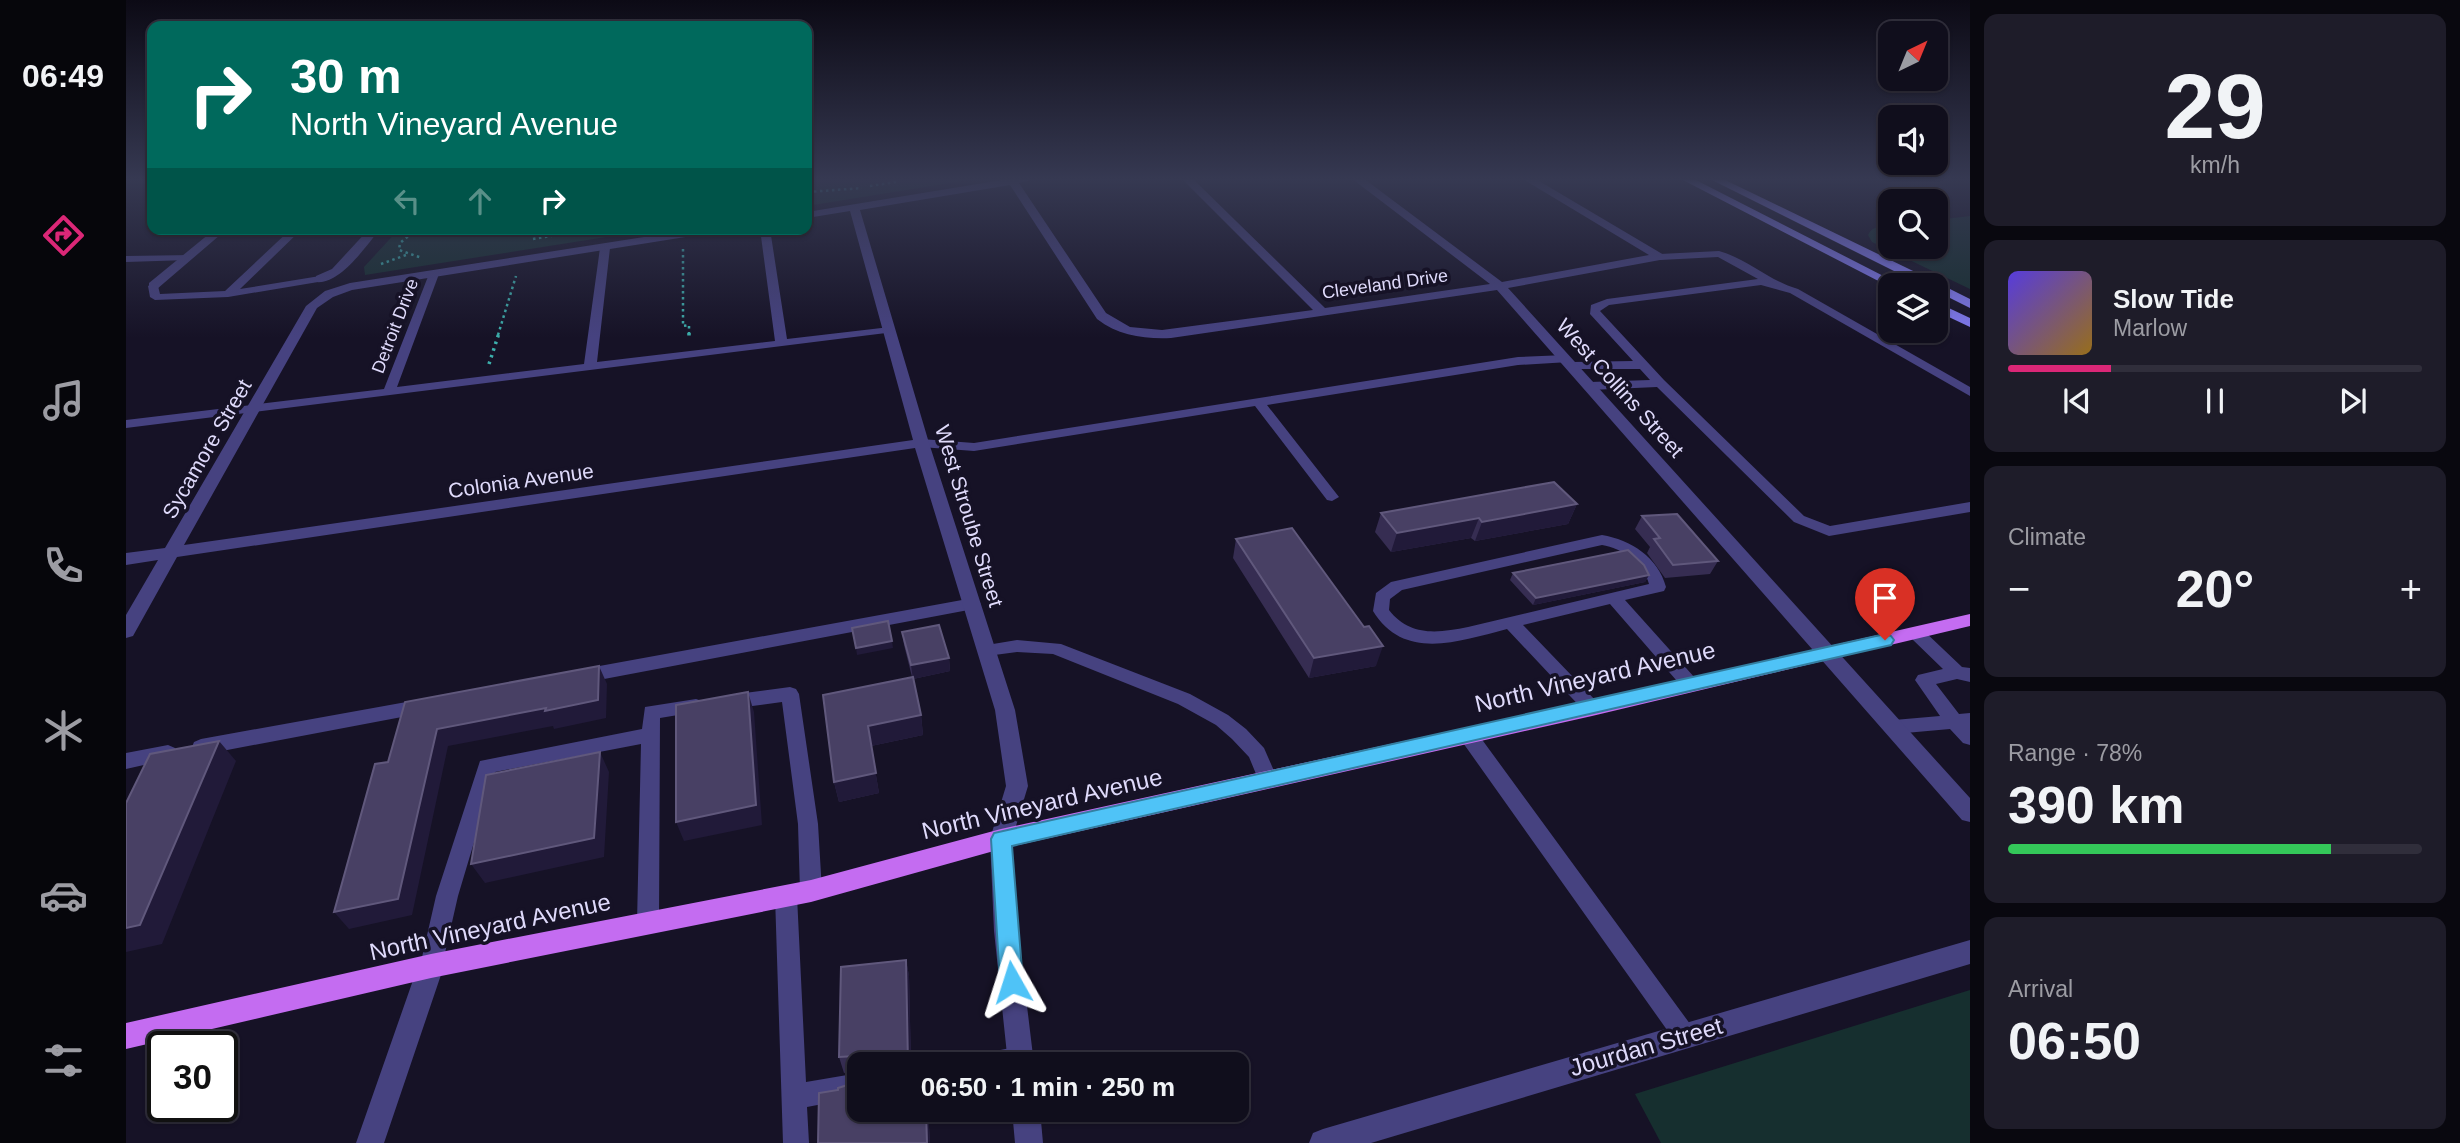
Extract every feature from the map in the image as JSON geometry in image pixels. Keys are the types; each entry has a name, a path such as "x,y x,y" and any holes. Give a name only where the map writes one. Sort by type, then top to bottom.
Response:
{"main road":[{"name":"North Vineyard Avenue","path":"126,1036 431,966 811,891 1001,839 1592,708 1689,683 1970,620"}],"street":[{"name":"West Stroube Street","path":"862,231 921,443 1004,710 1017,786 1001,839 1006,931 1020,1052"},
{"name":"Cleveland Drive","path":"1045,231 1101,316 1115,326 1137,333 1171,334 1500,286 1660,257"},
{"path":"1240,231 1321,311"},
{"name":"West Collins Street","path":"1427,231 1500,286 1970,813"},
{"path":"1616,231 1660,257"},
{"path":"1789,231 1878,276"},
{"path":"1822,231 1907,273"},
{"path":"153,286 215,235"},
{"path":"320,279 336,271 369,235"},
{"name":"Detroit Drive","path":"329,294 350,287 682,235"},
{"path":"1948,293 1970,304"},
{"name":"Sycamore Street","path":"126,631 312,306 329,294"},
{"path":"1948,312 1970,323"},
{"name":"Colonia Avenue","path":"126,559 921,443"},
{"name":"Jourdan Street","path":"1323,1143 1970,952"},
{"path":"370,1143 431,966"},
{"path":"1027,1122 1029,1143"}],"lane":[{"path":"228,294 291,235"},
{"path":"766,235 781,341"},
{"path":"590,367 605,248"},
{"path":"1660,257 1719,254 1729,257 1774,284"},
{"path":"126,259 188,257"},
{"name":"Detroit Drive","path":"389,391 434,274"},
{"path":"153,286 155,297 228,294 320,279"},
{"path":"1970,392 1794,291 1774,284 1761,282 1620,301 1595,307 1594,312 1660,383 1788,510 1813,527 1829,531 1970,507"},
{"path":"126,425 781,341 890,330"},
{"path":"921,443 974,446 1518,361 1643,365"},
{"path":"1590,386 1660,383"},
{"path":"1258,401 1332,497"},
{"path":"1602,540 1616,541 1628,548 1657,578 1658,587 1510,622 1456,636 1415,636 1396,628 1381,611 1382,597 1396,586 1602,540"},
{"path":"1614,598 1689,683"},
{"path":"563,680 973,604"},
{"path":"1510,622 1592,708"},
{"path":"1917,634 1964,673"},
{"path":"987,650 1017,646 1055,648 1184,699 1222,720 1239,734 1257,753 1268,780"},
{"path":"1964,673 1924,680 1962,720 1970,738"},
{"path":"648,923 651,712 790,694 808,824 811,891"},
{"path":"126,761 440,703"},
{"path":"1894,727 1962,720"},
{"path":"431,966 447,896 487,766 650,735"},
{"path":"1468,735 1685,1036"},
{"path":"786,896 796,1143"},
{"path":"794,1097 847,1087"}],"path":[{"path":"410,235 400,243 399,250 407,255 432,258"},
{"path":"526,240 556,235"},
{"path":"680,342 690,341 689,325 683,326 682,242"},
{"path":"375,262 384,262"},
{"path":"496,363 489,364 518,269"}],"green space":[{"path":"1871,231 1878,231 1878,245 1872,242 1868,235"},
{"path":"1948,231 1970,231 1970,289 1948,278 1948,273 1937,273 1907,259 1948,259"},
{"path":"393,235 619,235 365,275 364,267"},
{"path":"1970,990 1970,1143 1661,1143 1635,1094"}],"building":[{"path":"1554,482 1577,504 1482,522 1479,518 1397,533 1381,513"},
{"path":"1677,514 1718,561 1673,565 1654,539 1660,538 1642,516"},
{"path":"1292,528 1364,627 1369,626 1383,646 1314,658 1236,539"},
{"path":"1628,550 1644,565 1649,575 1536,598 1513,573"},
{"path":"888,621 892,641 856,648 852,628"},
{"path":"939,625 949,658 911,665 902,632"},
{"path":"599,666 598,700 437,729 398,899 334,912 375,764 388,762 405,702"},
{"path":"913,677 921,715 868,726 876,773 834,782 823,695"},
{"path":"748,692 756,805 676,822 676,705"},
{"path":"219,741 140,925 126,928 126,803 150,754"},
{"path":"600,752 594,838 471,864 486,775"},
{"path":"906,960 908,1052 847,1052 847,1057 839,1057 841,967"},
{"path":"847,1085 847,1122 926,1122 927,1143 818,1143 819,1093"}],"route":[{"path":"1012,982 1001,839 1885,640"}]}
